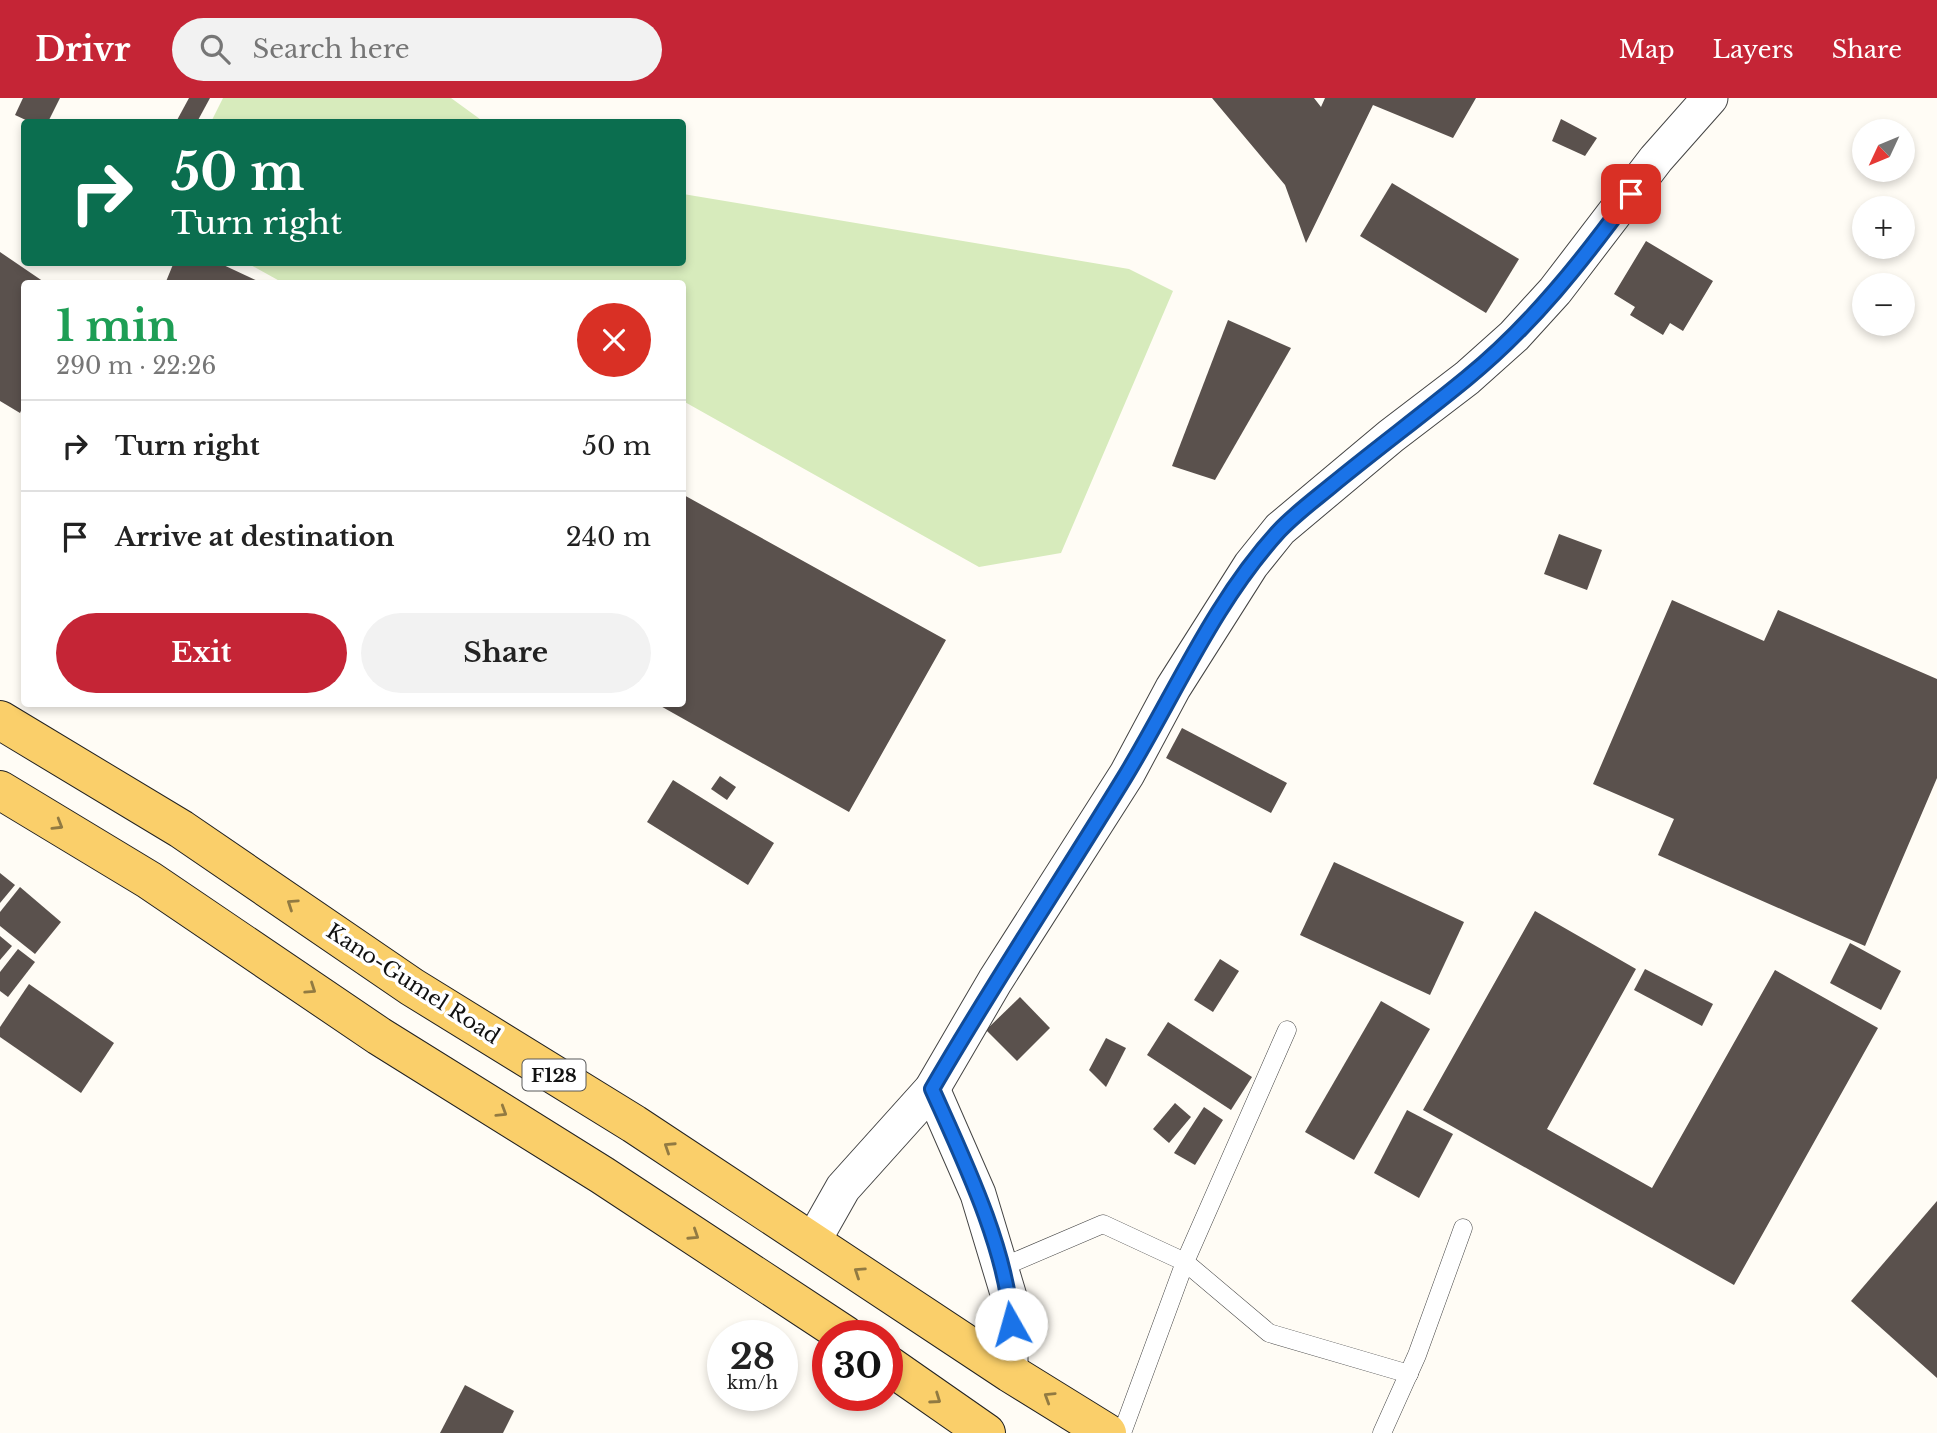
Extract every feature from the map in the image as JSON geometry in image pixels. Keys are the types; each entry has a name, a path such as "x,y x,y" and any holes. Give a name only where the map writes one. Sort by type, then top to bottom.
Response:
{"main road":[{"name":"Kano-Gumel Road","path":"0,720 181,829 412,986 634,1124 1010,1373 1107,1433"},
{"name":"F128","path":"0,790 149,880 379,1036 602,1175 822,1320"},
{"path":"602,1175 634,1124"},
{"path":"903,1376 979,1431"}],"street":[{"path":"813,1241 843,1188 932,1089 995,981 1127,774 1173,688 1251,565 1280,530 1391,436 1467,378 1514,336 1555,291 1656,159 1710,98"},
{"path":"932,1089 978,1194 1010,1300 1010,1373"}],"lane":[{"path":"1122,1433 1185,1262 1287,1030"},
{"path":"1000,1268 1103,1224 1185,1262 1269,1333 1409,1374"},
{"path":"1382,1433 1409,1374 1462,1228"}],"green space":[{"path":"223,98 451,98 480,119 212,119"},
{"path":"686,195 1129,269 1173,291 1061,553 979,567 686,403 686,280 278,280 252,266 686,266"}],"building":[{"path":"23,98 60,98 50,119 24,119 15,115"},
{"path":"189,98 210,98 199,119 178,119"},
{"path":"1212,98 1314,98 1321,107 1325,98 1476,98 1453,138 1373,105 1306,243 1285,185"},
{"path":"1561,119 1597,138 1585,156 1552,141"},
{"path":"1392,183 1519,259 1486,313 1360,236"},
{"path":"1646,241 1713,281 1683,331 1670,323 1663,335 1630,315 1635,307 1614,294"},
{"path":"0,252 41,280 21,280 20,413 0,401"},
{"path":"172,266 226,266 255,280 167,280"},
{"path":"1228,320 1291,348 1215,480 1172,466"},
{"path":"686,496 946,640 849,812 662,707 686,707"},
{"path":"1559,534 1602,550 1587,590 1544,574"},
{"path":"1672,600 1764,641 1778,610 1937,679 1937,778 1865,946 1658,855 1674,819 1593,784"},
{"path":"1182,728 1287,783 1271,813 1166,758"},
{"path":"720,776 736,787 727,800 711,789"},
{"path":"673,780 774,843 748,885 647,822"},
{"path":"1334,862 1464,922 1430,995 1300,935"},
{"path":"0,873 15,885 0,903"},
{"path":"20,887 61,922 35,954 0,926 0,912"},
{"path":"1535,911 1636,969 1547,1129 1652,1188 1775,970 1878,1028 1734,1285 1423,1110"},
{"path":"0,936 12,946 0,960"},
{"path":"1850,943 1901,971 1881,1010 1830,983"},
{"path":"18,949 35,962 8,997 0,991 0,972"},
{"path":"1220,959 1239,971 1213,1012 1194,1000"},
{"path":"1645,969 1713,1004 1702,1026 1634,990"},
{"path":"29,984 114,1043 81,1093 0,1037 0,1027"},
{"path":"1020,997 1050,1028 1017,1061 986,1030"},
{"path":"1381,1001 1430,1029 1354,1160 1305,1132"},
{"path":"1168,1022 1252,1077 1231,1110 1147,1055"},
{"path":"1106,1038 1126,1048 1106,1087 1089,1070"},
{"path":"1175,1103 1191,1117 1169,1143 1153,1129"},
{"path":"1204,1107 1223,1120 1195,1165 1174,1153"},
{"path":"1407,1110 1453,1134 1419,1198 1374,1173"},
{"path":"1937,1201 1937,1378 1851,1301"},
{"path":"465,1385 514,1411 503,1433 440,1433"}],"route":[{"path":"1011,1324 1010,1300 978,1194 932,1089 1055,884 1127,774 1173,688 1251,565 1280,530 1391,436 1467,378 1514,336 1555,291 1631,194"}]}
